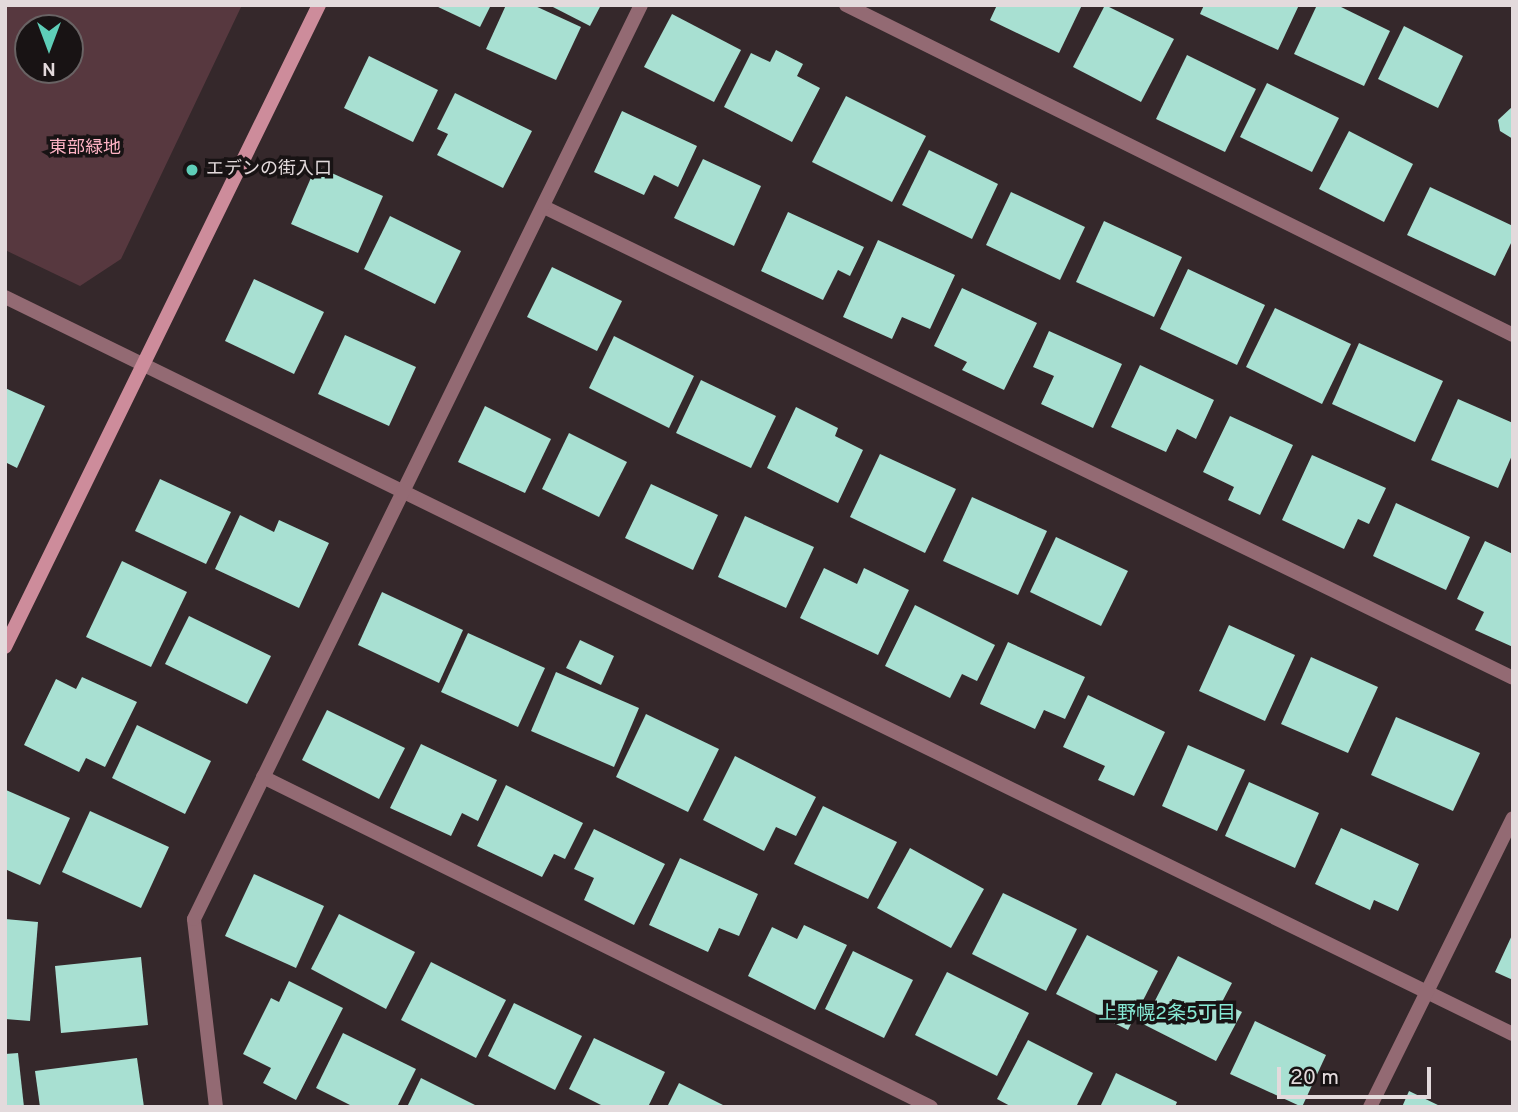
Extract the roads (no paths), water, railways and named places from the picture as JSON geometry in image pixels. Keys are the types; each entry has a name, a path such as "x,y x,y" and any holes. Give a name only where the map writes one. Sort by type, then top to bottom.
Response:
{"street":[{"path":"5,647 319,5"},
{"path":"217,1106 194,919 640,5"},
{"path":"846,5 1513,335"},
{"path":"544,206 1513,678"},
{"path":"5,297 1513,1034"},
{"path":"263,776 931,1107"},
{"path":"1370,1107 1513,818"}],"place":[{"name":"エデンの街入口","path":"192,170"}],"district":[{"name":"上野幌2条5丁目","path":"1167,1015"}],"park label":[{"name":"東部緑地","path":"85,149"}]}
